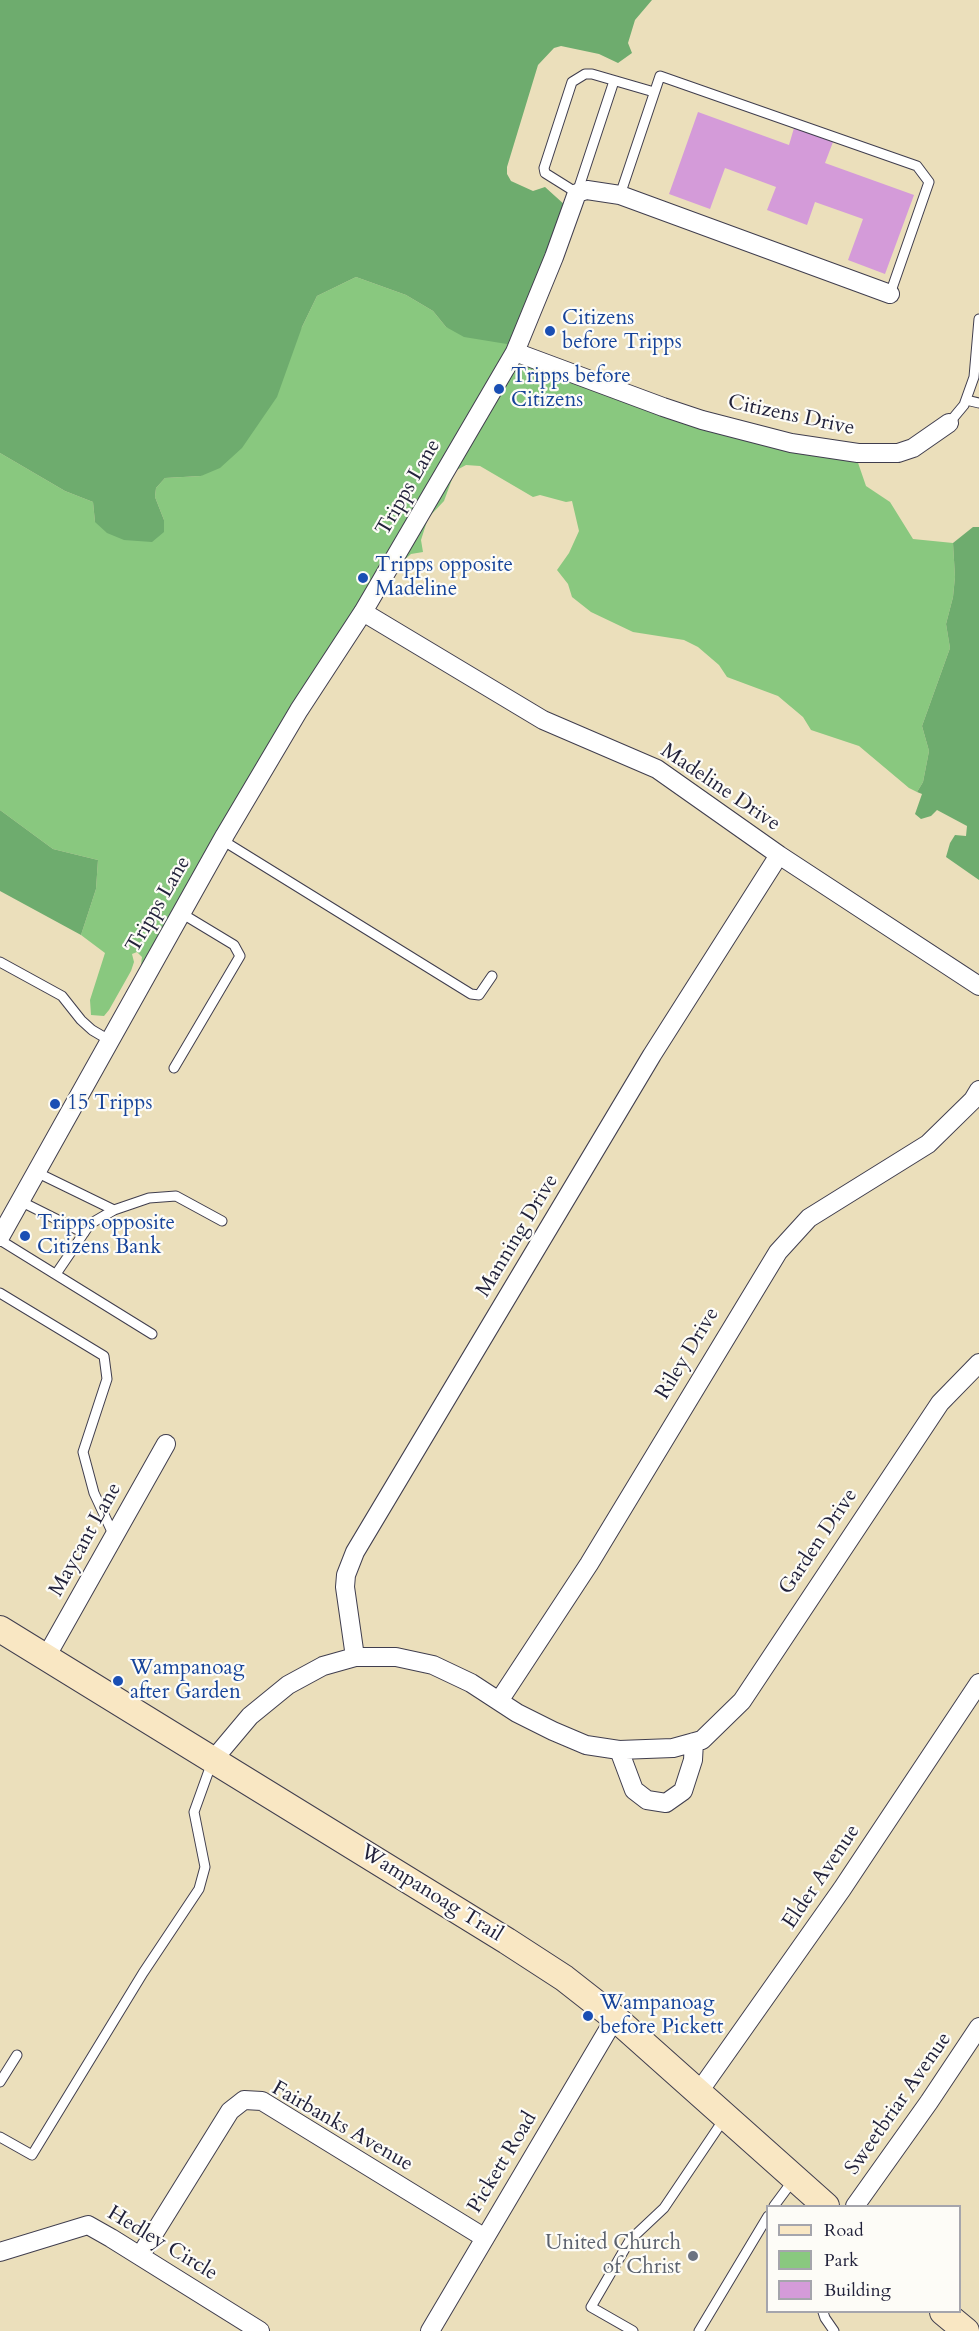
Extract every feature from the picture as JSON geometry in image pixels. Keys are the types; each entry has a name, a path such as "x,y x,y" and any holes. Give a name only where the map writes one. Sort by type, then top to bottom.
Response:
{"main road":[{"name":"Wampanoag Trail","path":"0,1629 564,1978 615,2018 795,2179 817,2203"}],"street":[{"path":"577,193 587,189 620,195 890,294"},
{"name":"Tripps Lane","path":"0,1238 222,840 299,710 363,612 515,352 554,257 577,193"},
{"name":"Citizens Drive","path":"515,352 702,420 791,443 858,453 898,453 913,448 949,423"},
{"name":"Madeline Drive","path":"363,612 543,720 657,769 779,855 979,986"},
{"name":"Manning Drive","path":"355,1657 345,1587 346,1575 355,1552 652,1055 779,855"},
{"name":"Riley Drive","path":"499,1701 588,1564 778,1252 809,1218 928,1144 973,1100 979,1090"},
{"name":"Garden Drive","path":"213,1760 250,1716 288,1685 323,1666 355,1657 396,1657 433,1665 471,1683 518,1713 586,1745 619,1750 673,1748 702,1740 742,1701 940,1403 979,1363"},
{"name":"Maycant Lane","path":"46,1657 166,1444"},
{"name":"Elder Avenue","path":"698,2093 842,1889 978,1685"},
{"path":"619,1750 634,1790 647,1800 666,1803 683,1791 693,1760 694,1742"},
{"name":"Pickett Road","path":"430,2331 615,2018"},
{"name":"Sweetbriar Avenue","path":"856,2205 930,2102 979,2028"},
{"name":"Fairbanks Avenue","path":"140,2256 230,2111 244,2100 262,2102 485,2238"},
{"name":"Hedley Circle","path":"0,2252 88,2225 260,2331"}],"lane":[{"path":"614,81 577,193 545,173 544,168 572,82 585,74 614,81 654,92"},
{"path":"620,195 660,76 917,166 929,182 890,294"},
{"name":"Citizens Drive","path":"949,423 964,405 974,377 979,319"},
{"path":"966,400 979,403"},
{"path":"222,840 471,994 479,995 492,976"},
{"path":"174,1068 240,957 234,945 181,913"},
{"path":"0,962 62,996 81,1020 109,1040"},
{"path":"36,1172 114,1210"},
{"path":"56,1274 90,1224 114,1210 149,1198 176,1196 222,1221"},
{"path":"20,1201 84,1233"},
{"path":"0,1238 152,1334"},
{"path":"0,1293 104,1356 107,1379 82,1452 94,1493 114,1536"},
{"path":"0,2137 32,2156 143,1973 199,1889 205,1866 194,1812 213,1760"},
{"path":"0,2082 17,2055"},
{"path":"633,2331 591,2307 630,2240 664,2208 725,2117"},
{"path":"775,2205 795,2179"},
{"path":"699,2331 766,2219"},
{"path":"824,2315 834,2331"}],"green space":[{"path":"0,0 652,0 635,20 628,43 632,53 618,63 599,54 561,46 554,48 538,65 507,167 507,174 511,181 533,191 545,187 566,206 513,345 464,337 446,327 433,311 406,295 356,277 317,296 302,327 277,397 242,448 220,468 201,476 165,478 156,488 155,497 164,520 164,532 152,542 124,540 107,533 95,522 93,502 65,491 0,453"},
{"path":"356,277 406,295 433,311 446,327 513,345 666,409 855,454 866,486 890,502 913,539 953,543 955,577 946,624 950,648 922,726 929,751 923,782 917,792 909,788 859,746 811,730 803,717 778,696 727,677 719,665 698,647 684,640 633,632 591,612 572,597 568,584 557,570 569,553 579,531 572,501 566,502 540,495 533,497 480,466 466,465 455,471 444,501 428,518 421,540 423,552 411,554 401,563 376,606 360,609 139,980 142,957 137,952 132,954 134,962 131,971 109,1010 104,1016 91,1015 90,1000 105,953 81,935 96,889 98,860 53,849 0,810 0,453 65,491 93,502 95,522 164,520 155,497 156,488 165,478 201,476 302,327 317,296"},
{"path":"973,527 979,527 979,880 946,857 955,835 966,836 967,826 937,810 931,816 921,819 915,814 922,794 917,792 923,782 929,751 922,726 950,648 946,624 955,577 953,543"},
{"path":"0,810 53,849 98,860 96,889 81,935 0,891"}],"building":[{"path":"698,112 789,145 794,128 833,142 825,163 914,195 885,274 848,260 863,219 815,202 807,225 767,210 776,187 725,168 710,209 669,194"}],"place":[{"name":"Citizens before Tripps","path":"550,331"},
{"name":"Tripps before Citizens","path":"499,389"},
{"name":"Tripps opposite Madeline","path":"363,578"},
{"name":"15 Tripps","path":"55,1104"},
{"name":"Tripps opposite Citizens Bank","path":"25,1236"},
{"name":"Wampanoag after Garden","path":"118,1681"},
{"name":"Wampanoag before Pickett","path":"588,2016"},
{"name":"United Church of Christ","path":"693,2256"}]}
